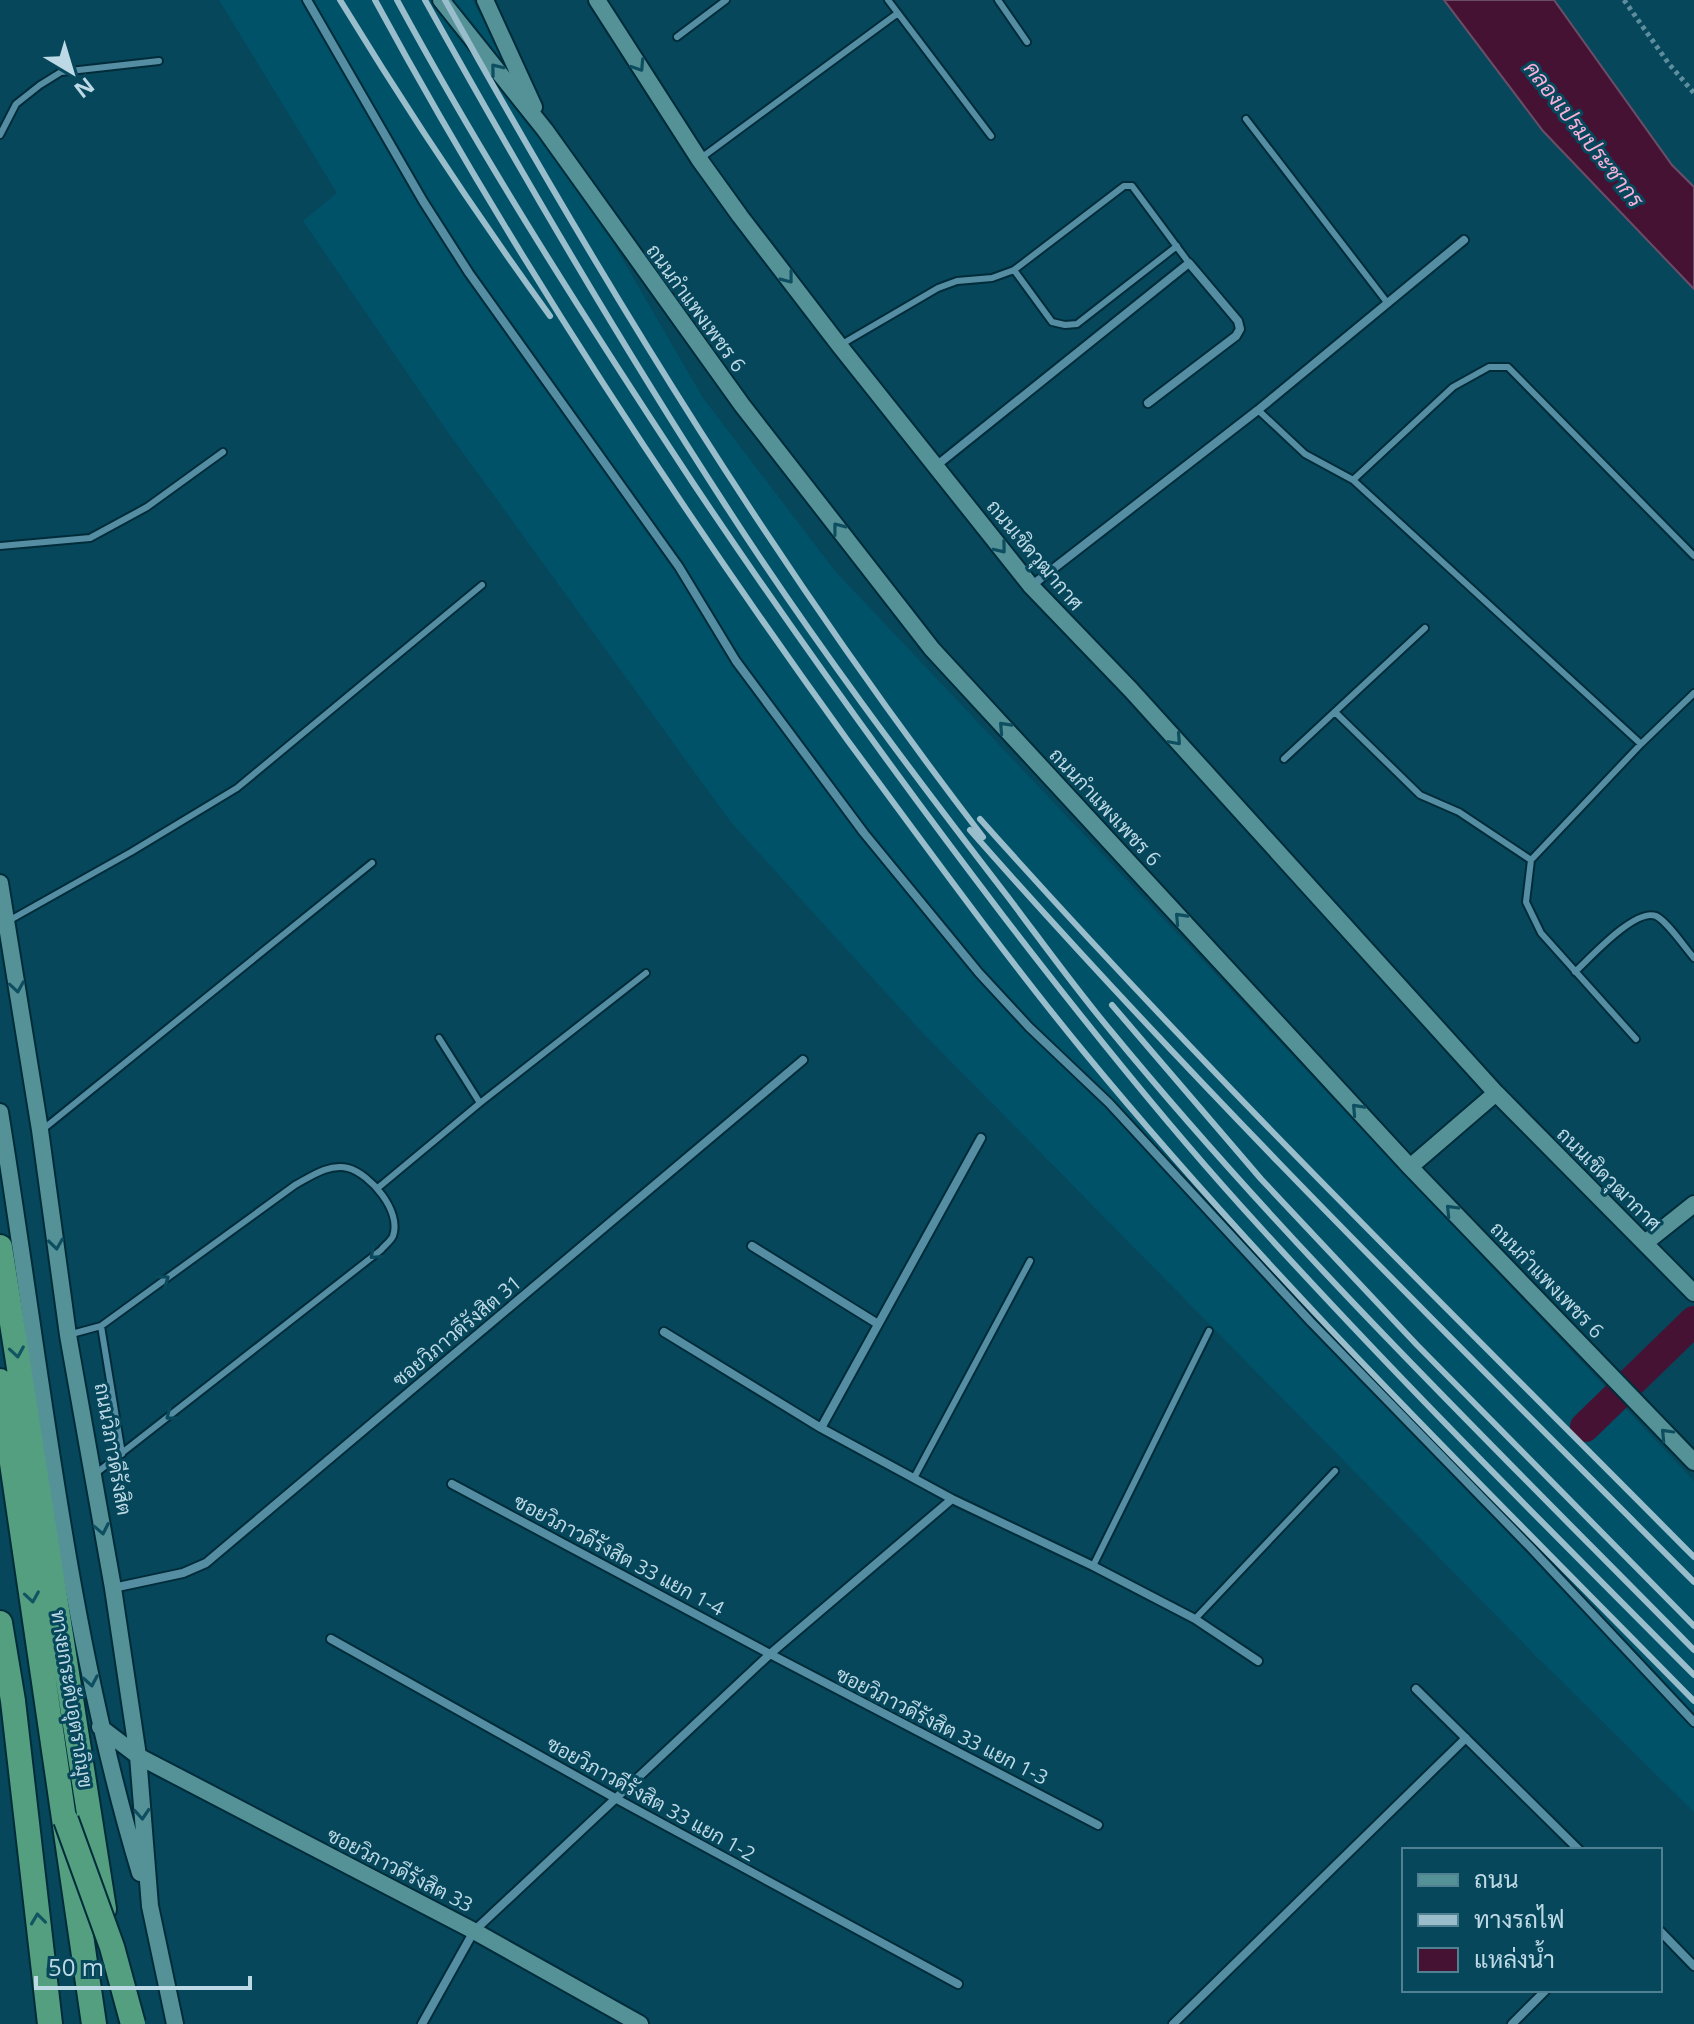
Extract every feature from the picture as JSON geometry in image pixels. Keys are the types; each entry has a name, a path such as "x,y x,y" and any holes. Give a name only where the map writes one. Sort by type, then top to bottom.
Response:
{"highway":[{"path":"0,1247 122,2024"},
{"name":"ทางยกระดับอุตราภิมุข","path":"0,1381 94,2024"},
{"path":"0,1623 13,1701 50,2024"},
{"path":"66,1820 112,1947 133,2024"}],"main road":[{"name":"ถนนกำแพงเพชร 6","path":"441,0 545,130 742,405 932,649 1410,1167 1694,1462"},
{"name":"ถนนกำแพงเพชร 6","path":"485,0 545,130"},
{"name":"ถนนเชิดวุฒากาศ","path":"597,0 699,159 839,345 1031,586 1131,690 1496,1093 1689,1288"},
{"name":"ถนนวิภาวดีรังสิต","path":"0,883 40,1130 68,1335 113,1588 138,1756 150,1906 175,2024"},
{"path":"1410,1167 1496,1093"},
{"path":"0,1112 43,1405 100,1727 150,1906"},
{"path":"1645,1243 1694,1204"},
{"name":"ซอยวิภาวดีรังสิต 33","path":"100,1727 138,1756 474,1931 640,2024"}],"street":[{"path":"307,0 423,201 469,273 679,567 736,661 864,833 979,973 1029,1027 1109,1103 1311,1322 1529,1546 1694,1722"},
{"path":"1031,586 1258,410 1386,301 1464,240"},
{"path":"936,466 1189,263 1238,321 1240,329 1236,336 1148,403"},
{"name":"ซอยวิภาวดีรังสิต 31","path":"113,1588 183,1573 206,1563 803,1060"},
{"path":"821,1428 981,1138"},
{"path":"752,1246 878,1324"},
{"path":"664,1332 821,1428 952,1499 1195,1619 1258,1661"},
{"name":"ซอยวิภาวดีรังสิต 33 แยก 1-4","path":"452,1484 770,1654"},
{"path":"422,2024 474,1931 770,1654 952,1499"},
{"name":"ซอยวิภาวดีรังสิต 33 แยก 1-2","path":"331,1639 958,1984"},
{"name":"ซอยวิภาวดีรังสิต 33 แยก 1-3","path":"770,1654 1098,1825"},
{"path":"1416,1689 1577,1848"},
{"path":"1173,2024 1466,1738"},
{"path":"1662,1933 1694,1966"},
{"path":"1512,2024 1544,1992"}],"lane":[{"path":"677,37 726,0"},
{"path":"888,0 991,136"},
{"path":"998,0 1027,42"},
{"path":"699,159 898,13"},
{"path":"0,135 16,104 61,72 159,61"},
{"path":"1246,119 1386,301"},
{"path":"839,345 938,288 957,281 992,278 1014,270 1124,186 1132,186 1189,263"},
{"path":"1014,270 1052,322 1077,324 1177,246"},
{"path":"1353,480 1453,387 1489,367 1508,367 1694,556"},
{"path":"1258,410 1305,454 1353,480 1641,744"},
{"path":"0,546 90,538 147,507 223,452"},
{"path":"6,922 237,788 482,585"},
{"path":"1284,759 1425,628"},
{"path":"1636,1039 1541,933 1526,902 1531,860 1694,693"},
{"path":"1335,712 1420,795 1459,812 1531,860"},
{"path":"40,1130 372,863"},
{"path":"1575,972 1627,925 1645,915 1656,916 1694,958"},
{"path":"379,1187 646,973"},
{"path":"439,1038 480,1103"},
{"path":"68,1335 101,1326 295,1185 326,1169 347,1168 379,1187 394,1220 393,1237 381,1250 92,1476"},
{"path":"914,1478 1030,1261"},
{"path":"101,1326 122,1454"},
{"path":"1093,1566 1209,1331"},
{"path":"1195,1619 1335,1471"}],"path":[{"path":"1624,0 1669,64 1694,93"}],"shaded area":[{"path":"219,0 472,0 703,398 835,571 1694,1481 1694,1812 1535,1655 920,1030 730,821 445,428 303,221 337,193"}],"water":[{"name":"คลองเปรมประชากร","path":"1444,0 1554,0 1672,165 1694,187 1694,289 1543,131"}],"waterway":[{"path":"1585,1427 1694,1321"}],"railway":[{"path":"340,0 442,160 550,316"},
{"path":"375,0 484,191 660,470 784,652 1023,976 1156,1137 1305,1303 1694,1701"},
{"path":"397,0 540,244 693,483 845,702 1033,954 1180,1136 1296,1266 1465,1444 1694,1675"},
{"path":"425,0 609,318 759,556 863,704 1072,982 1180,1112 1322,1270 1694,1650"},
{"path":"445,0 569,216 699,429 836,636 983,837"},
{"path":"980,819 1243,1101 1694,1557"},
{"path":"970,830 1235,1118 1694,1582"},
{"path":"1112,1005 1261,1179 1417,1345 1694,1626"}]}
